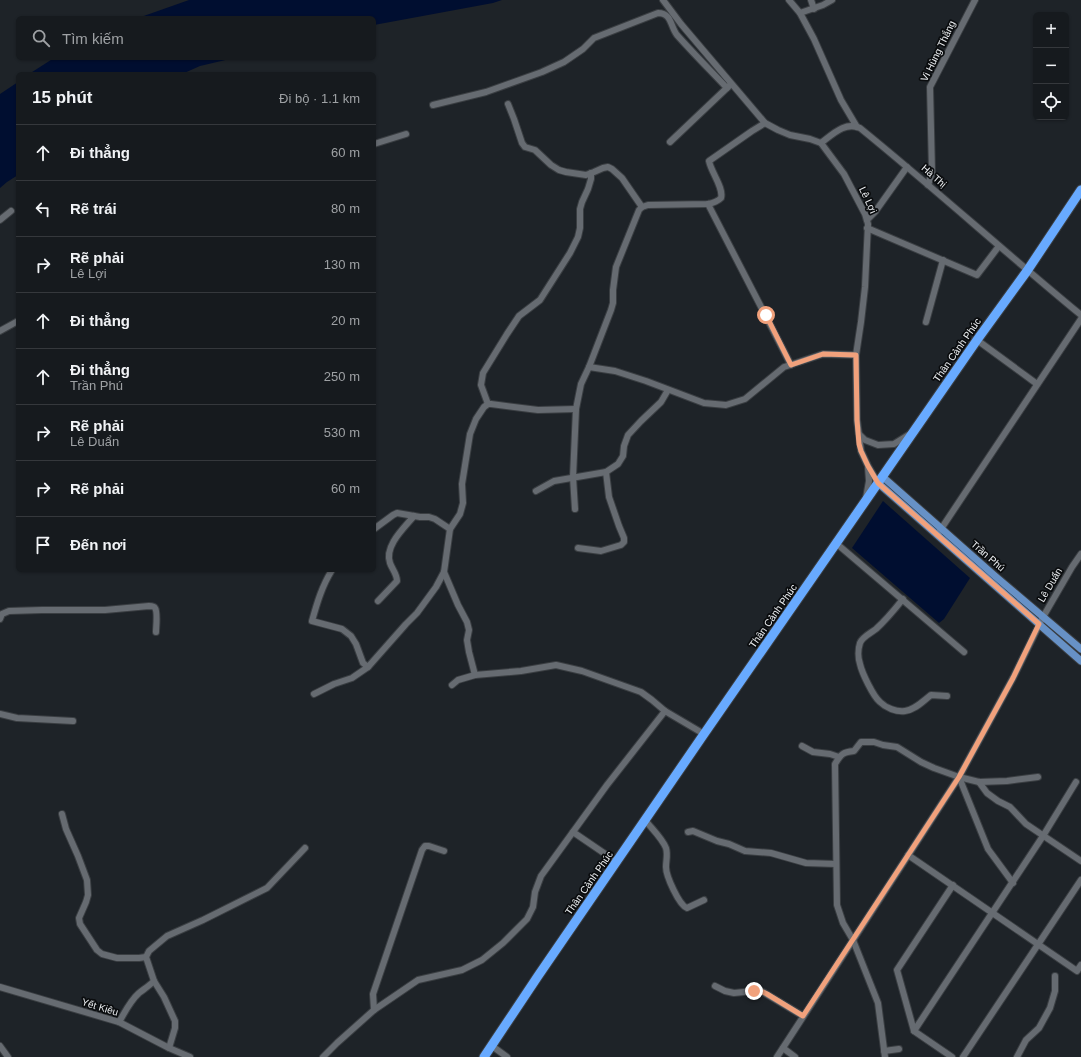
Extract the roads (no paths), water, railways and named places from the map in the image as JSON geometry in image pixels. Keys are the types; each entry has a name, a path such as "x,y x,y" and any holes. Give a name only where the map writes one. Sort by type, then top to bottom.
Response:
{"highway":[{"name":"Thân Cảnh Phúc","path":"484,1057 704,734 977,340 1027,271 1081,190"}],"main road":[{"name":"Trần Phú","path":"881,480 941,529 1081,649"},
{"name":"Trần Phú","path":"881,480 937,535 1081,661"}],"street":[{"path":"662,0 729,86"},
{"name":"Hà Thị","path":"789,0 800,13 814,39 841,100 857,126 1081,315"},
{"path":"811,0 814,9"},
{"path":"800,13 823,6 832,0"},
{"name":"Vi Hùng Thắng","path":"928,185 932,172 930,87 974,0"},
{"path":"433,105 486,92 542,72 564,62 594,38 663,13 668,16 676,33 765,123 790,135 821,143 840,129 847,126 857,126"},
{"path":"670,142 729,86"},
{"path":"508,104 522,143 525,147 534,150 552,165 566,172 586,174 603,168 612,168 622,178 642,207"},
{"path":"575,509 573,477 576,409 581,384 611,310 616,267 639,210 648,205 708,204 719,200 722,195 709,161 765,123"},
{"path":"376,143 406,134"},
{"name":"Lê Lợi","path":"821,143 844,174 865,214 866,220 865,287 856,355 859,444 868,466"},
{"path":"866,220 875,212 907,167"},
{"path":"488,404 481,385 483,373 506,334 519,316 540,300 570,253 578,237 580,228 580,209 588,189 591,173"},
{"path":"708,204 791,365"},
{"path":"0,220 11,211"},
{"path":"867,228 977,275 999,246"},
{"path":"926,322 942,260"},
{"path":"937,535 1081,319"},
{"path":"0,331 16,322"},
{"path":"977,340 1037,384"},
{"path":"589,367 615,371 704,403 726,405 745,399 782,369 791,365 823,354 856,355"},
{"path":"536,491 554,481 606,472 618,464 623,456 624,446 628,435 661,402 668,390"},
{"path":"314,694 334,684 352,678 368,667 417,613 436,587 444,572 450,528 460,514 463,503 462,484 470,434 476,419 484,407 491,404 538,410 576,409"},
{"path":"859,434 865,440 878,445 894,444 913,432"},
{"path":"868,466 881,480"},
{"path":"866,501 869,481 868,466"},
{"path":"578,548 601,550 621,546 624,542 624,538 609,496 606,472"},
{"path":"376,527 397,513 429,517 450,528"},
{"path":"378,601 397,581 390,564 390,550 400,532 414,516"},
{"path":"837,544 964,652"},
{"name":"Lê Duẩn","path":"777,1057 959,777 1013,678 1039,624 1072,566 1081,554"},
{"path":"331,572 322,588 312,621 342,629 351,636 356,644 363,663 368,667"},
{"path":"444,572 467,622 469,630 467,640 468,652 475,675"},
{"path":"903,599 878,627 862,640 859,647 858,656 862,671 877,700 881,704 894,710 903,712 914,709 931,695 946,696"},
{"path":"0,619 2,614 9,611 105,610 153,606 156,612 156,632"},
{"path":"452,685 458,680 475,675 521,671 556,665 582,671 641,692 665,711 704,734"},
{"path":"324,1057 337,1042 374,1010 418,980 462,970 482,960 503,943 527,919 533,907 535,892 541,876 607,785 665,711"},
{"path":"0,714 18,718 73,721"},
{"path":"899,1049 885,1054 878,1003 852,940 843,923 837,905 835,764 839,757 845,752 854,751 861,742 874,742 897,747 934,768 979,782 1007,781 1038,777"},
{"path":"802,746 813,752 830,754 839,757"},
{"path":"959,777 988,849 1013,883"},
{"path":"979,782 987,793 1010,808 1026,824 1081,861"},
{"path":"914,1031 1013,883 1076,782"},
{"path":"62,814 66,829 87,880 88,896 79,918 80,924 102,954 117,958 146,957"},
{"path":"645,820 666,848 668,855 666,867 667,874 679,901 687,908 704,900"},
{"path":"688,832 693,831 745,851 771,853 806,862 836,864"},
{"path":"573,832 617,862"},
{"path":"374,1010 374,994 422,850 425,846 429,846 444,851"},
{"path":"169,1048 175,1028 175,1021 164,997 154,981 146,957 148,951 167,936 267,888 304,848"},
{"path":"908,855 1077,971 1081,965"},
{"path":"963,1057 1081,880"},
{"path":"952,1057 914,1031 897,970 953,885"},
{"path":"1017,1057 1026,1040 1039,1028 1050,1008 1055,991 1055,976"},
{"path":"119,1022 129,1004 139,993 146,989 154,981"},
{"path":"715,986 725,991 734,993 763,992 803,1016"},
{"name":"Yết Kiêu","path":"0,987 119,1022 169,1048 190,1057"},
{"path":"0,1046 8,1057"},
{"path":"492,1046 507,1057"},
{"path":"783,1048 795,1057"}],"water":[{"path":"189,0 502,0 493,3 376,25 376,16 144,16"},
{"path":"51,60 226,60 200,66 186,72 32,72"},
{"path":"16,83 16,176 0,188 0,94"},
{"path":"883,501 970,578 944,619 939,623 852,548"}]}
